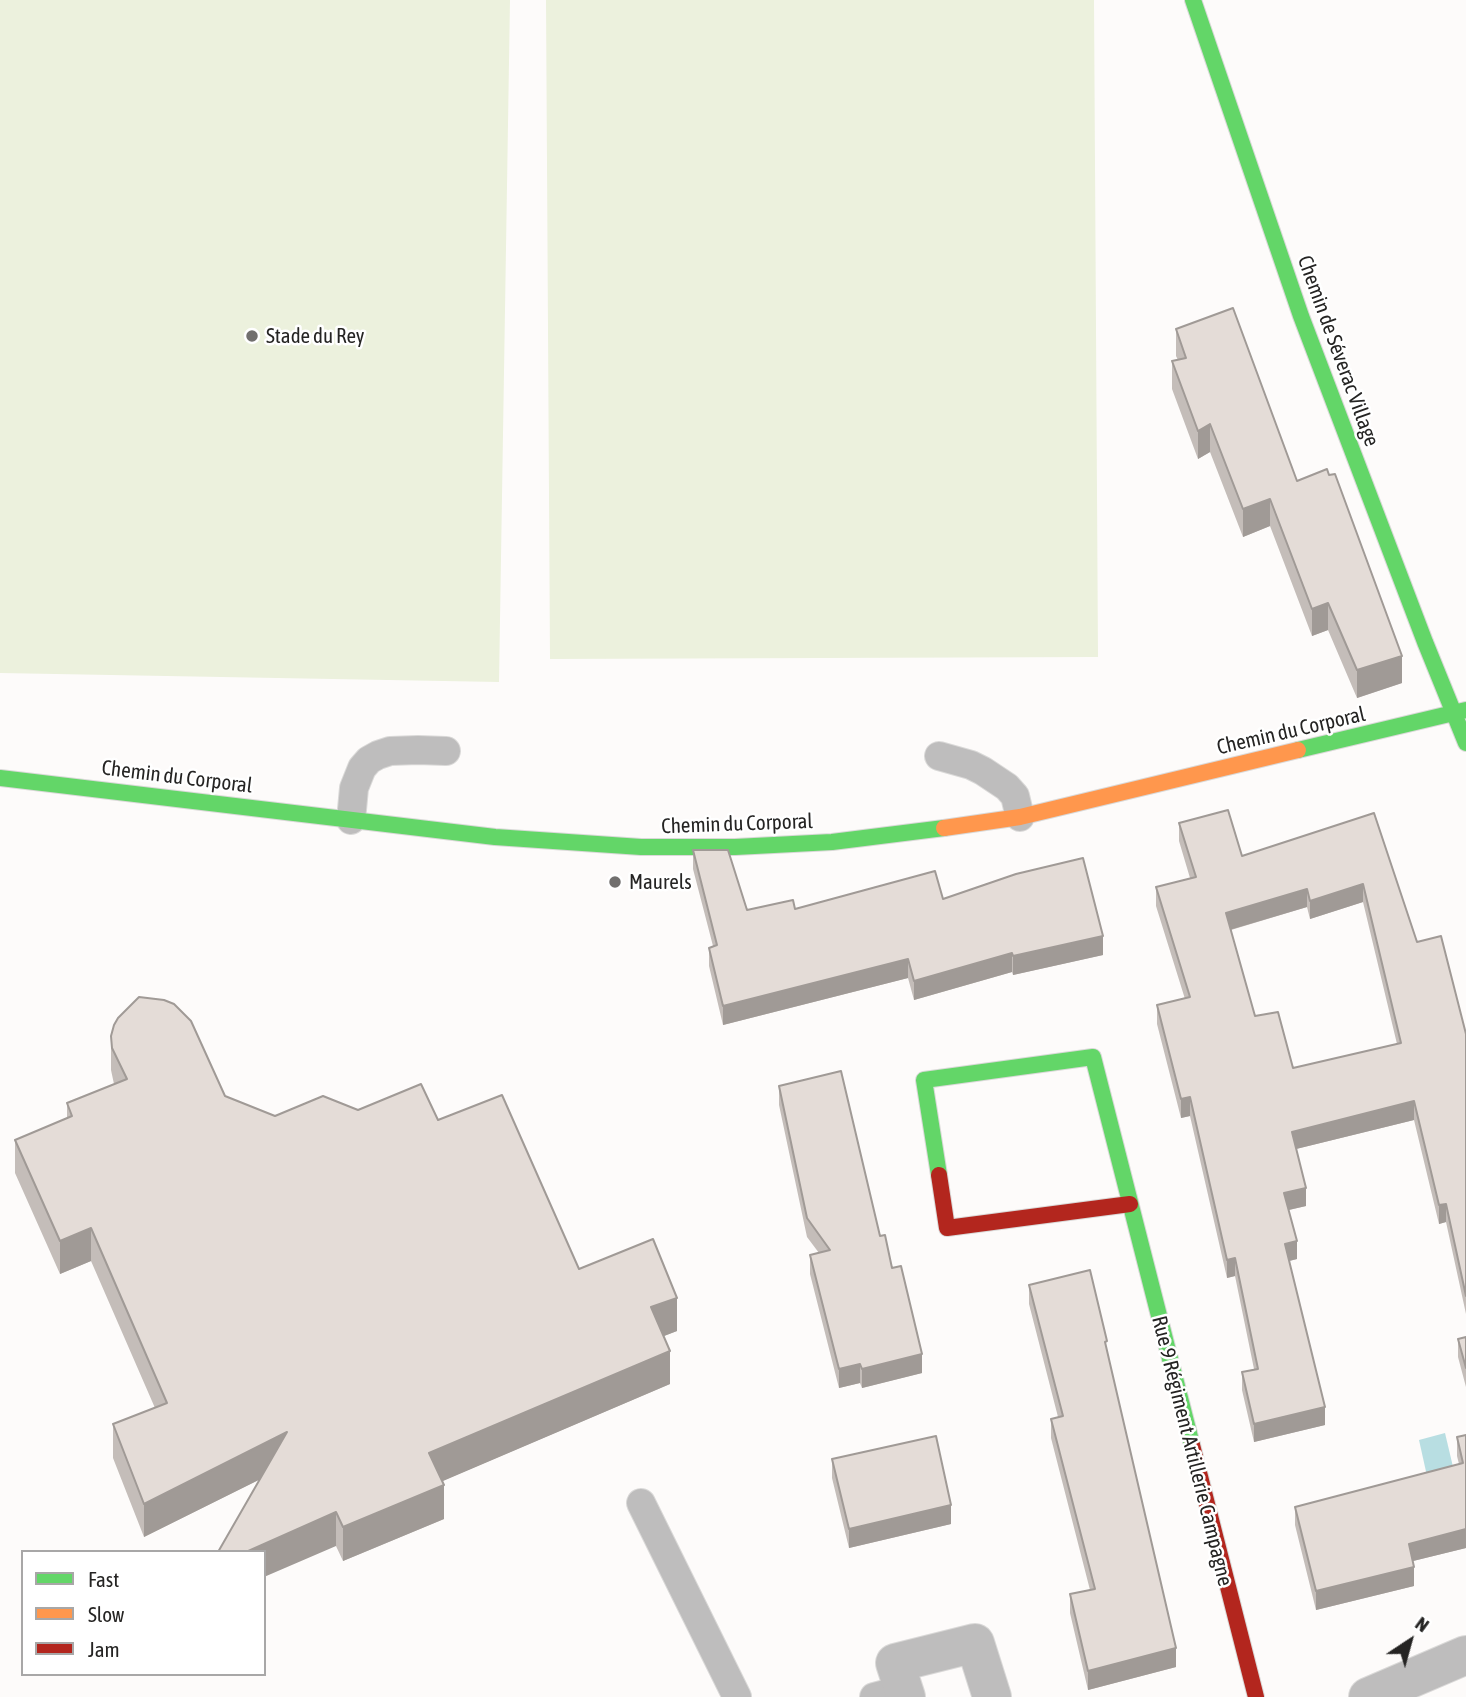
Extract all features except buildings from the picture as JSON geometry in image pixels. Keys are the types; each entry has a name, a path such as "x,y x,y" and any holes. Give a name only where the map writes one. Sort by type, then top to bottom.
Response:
{"street":[{"name":"Chemin de Séverac Village","path":"1193,0 1301,316 1460,712 1466,743"},
{"name":"Chemin du Corporal","path":"0,778 495,837 641,848 735,847 832,842 1020,817 1460,712"},
{"name":"Rue 9 Régiment Artillerie Campagne","path":"1130,1204 947,1228 923,1080 1093,1058 1256,1697"},
{"path":"895,1694 895,1663 975,1643 992,1697"},
{"path":"1368,1697 1466,1655"}],"lane":[{"path":"351,820 354,788 362,768 369,760 390,751 446,751"},
{"path":"939,756 971,765 1007,787 1015,796 1020,817"},
{"path":"640,1503 737,1697"}],"green space":[{"name":"Stade du Rey","path":"0,0 510,0 499,682 0,673"},
{"path":"546,0 1094,0 1098,657 550,659"}],"water":[{"path":"1445,1433 1458,1488 1431,1494 1419,1440"}],"traffic: fast":[{"path":"1193,0 1301,316 1466,743"},
{"path":"1298,750 1466,710"},
{"path":"0,778 495,837 641,847 735,847 832,842 944,828"},
{"path":"939,1175 924,1080 1093,1057 1192,1445"}],"traffic: slow":[{"path":"944,828 1020,817 1298,750"}],"traffic: jam":[{"path":"939,1175 947,1228 1130,1204"},
{"path":"1192,1445 1256,1697"}],"place":[{"name":"Stade du Rey","path":"252,336"},
{"name":"Maurels","path":"615,882"}]}
